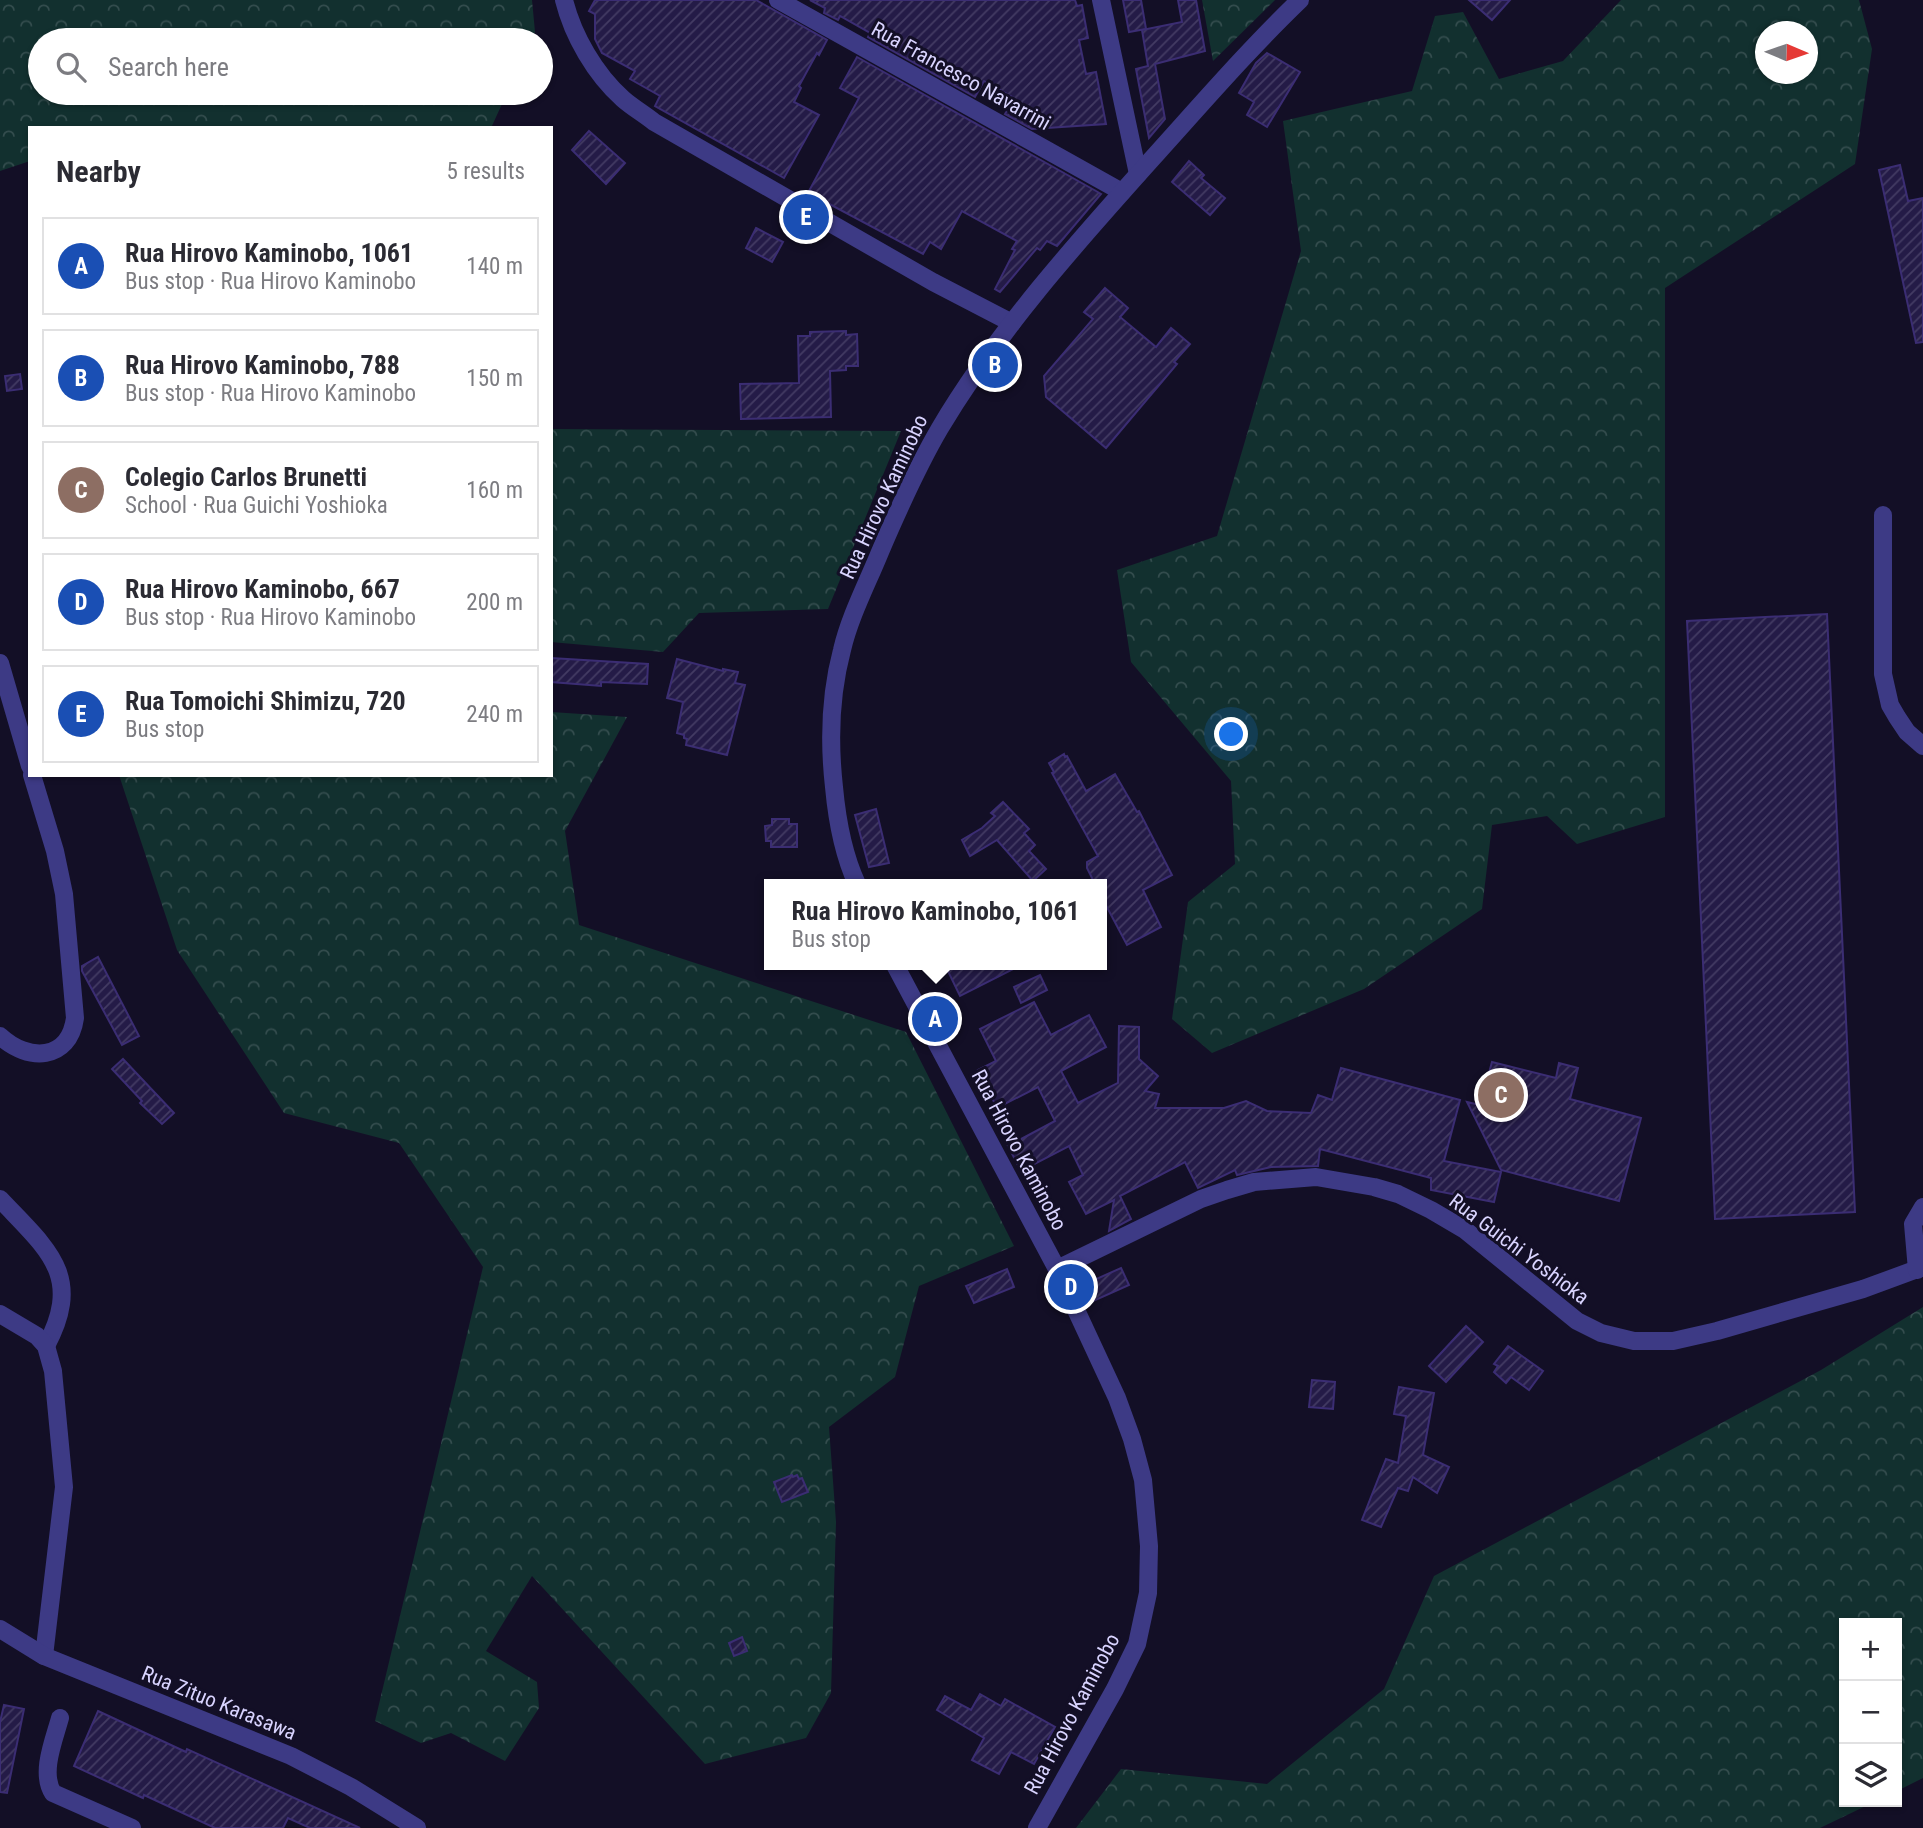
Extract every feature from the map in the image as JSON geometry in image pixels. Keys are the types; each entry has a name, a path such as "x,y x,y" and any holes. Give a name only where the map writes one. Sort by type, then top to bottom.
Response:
{"street":[{"path":"564,0 578,37 593,64 622,99 654,122 933,282 1012,323"},
{"name":"Rua Francesco Navarrini","path":"778,0 1122,192"},
{"path":"1101,0 1138,174"},
{"name":"Rua Hirovo Kaminobo","path":"854,879 837,818 832,767 833,697 841,651 850,622 900,506 939,430 1012,323 1138,174 1265,34 1300,0"},
{"path":"1884,515 1883,674 1890,705 1907,732 1923,746"},
{"path":"0,663 28,759"},
{"path":"0,1036 22,1051 51,1052 66,1043 73,1030 75,1018 64,894 55,851 34,777"},
{"name":"Rua Hirovo Kaminobo","path":"898,970 1057,1269 1117,1398 1143,1479 1149,1569 1144,1617 1137,1644 1115,1689 1037,1828"},
{"name":"Rua Guichi Yoshioka","path":"1057,1269 1214,1195 1254,1182 1316,1177 1374,1187 1398,1194 1431,1210 1465,1230 1583,1325 1601,1334 1634,1341 1673,1341 1717,1331 1863,1289 1920,1269"},
{"path":"0,1199 46,1248 56,1263 61,1279 62,1299 59,1315 46,1346"},
{"path":"1920,1269 1918,1221 1923,1207"},
{"path":"0,1314 37,1336 46,1346 53,1371 64,1487 44,1656"},
{"name":"Rua Zituo Karasawa","path":"0,1629 44,1656 291,1756 395,1821 417,1828"},
{"path":"60,1718 48,1774 50,1789 53,1793 132,1828"}],"green space":[{"path":"0,0 532,0 535,28 28,28 28,105 502,105 492,126 28,126 28,162 0,171"},
{"path":"1202,0 1275,0 1213,61"},
{"path":"1621,0 1859,0 1872,49 1855,164 1665,288 1665,817 1577,844 1547,816 1492,825 1482,909 1364,989 1212,1053 1172,1019 1188,902 1235,864 1231,781 1131,662 1117,570 1217,536 1301,251 1283,121 1412,91 1435,16 1463,12 1499,79 1563,61"},
{"path":"553,429 901,431 828,609 699,613 663,652 553,642"},
{"path":"553,712 627,717 565,831 579,925 906,1032 1014,1246 919,1286 895,1377 829,1427 836,1522 831,1693 806,1738 705,1764 532,1576 486,1651 537,1682 539,1708 505,1761 451,1733 421,1743 375,1721 483,1267 399,1143 284,1113 177,950 120,777 553,777"},
{"path":"1923,1307 1923,1778 1902,1788 1902,1618 1839,1618 1839,1807 1864,1807 1820,1828 1076,1828 1121,1769 1267,1784 1384,1689 1434,1576 1821,1370"}],"building":[{"path":"595,0 756,0 827,40 799,86 801,88 794,102 819,115 784,178 655,106 660,96 630,79 635,71 602,53 595,39 595,14 589,11"},
{"path":"810,0 1075,0 1077,6 1082,5 1088,38 1079,40 1086,74 1096,72 1106,124 1032,129 1005,114 1014,98 984,81 975,97 868,37 870,33 840,16 838,20 824,13 825,8"},
{"path":"1123,0 1141,0 1146,29 1129,32"},
{"path":"1178,0 1196,0 1205,51 1155,64 1165,119 1149,138 1136,69 1148,66 1142,30 1182,22"},
{"path":"1469,0 1510,0 1492,20"},
{"path":"1267,53 1300,72 1267,127 1247,115 1254,102 1239,93 1256,63"},
{"path":"857,57 1101,194 1057,246 1047,241 1040,250 1037,248 1000,292 995,289 1017,241 962,211 941,249 930,242 923,254 818,198 819,196 809,191 859,98 840,88"},
{"path":"589,131 625,163 606,184 572,150"},
{"path":"1189,161 1204,175 1201,178 1225,198 1210,215 1172,182"},
{"path":"1900,165 1908,201 1923,198 1923,342 1916,343 1879,170"},
{"path":"756,228 783,242 772,262 746,248"},
{"path":"1105,288 1128,308 1120,317 1156,347 1171,328 1190,344 1174,362 1177,364 1106,448 1046,397 1044,376 1093,319 1084,312"},
{"path":"846,331 846,335 857,334 858,366 846,366 846,370 830,371 831,417 741,419 740,384 799,383 798,336 810,336 810,332"},
{"path":"20,374 22,389 7,391 5,376"},
{"path":"1827,614 1855,1212 1715,1219 1687,621"},
{"path":"553,658 648,664 647,684 601,682 601,686 553,682"},
{"path":"677,659 723,671 738,672 735,683 745,685 727,755 686,745 687,739 684,735 677,733 683,702 667,698"},
{"path":"1064,754 1067,756 1086,791 1115,774 1137,812 1139,811 1172,875 1143,890 1161,927 1127,945 1107,907 1107,879 1092,879 1087,868 1087,862 1098,856 1049,763"},
{"path":"1003,802 1029,829 1024,833 1035,845 1029,851 1046,869 1035,879 1031,879 997,840 970,856 962,840 995,816 991,813"},
{"path":"876,809 889,863 869,867 855,815"},
{"path":"772,819 789,819 789,824 797,824 797,847 771,847 771,841 766,841 765,826 772,825"},
{"path":"98,957 139,1036 122,1045 82,971 82,966"},
{"path":"947,970 1011,970 960,996"},
{"path":"1040,975 1047,990 1021,1003 1014,987"},
{"path":"1034,1002 1051,1035 1089,1015 1106,1047 1061,1071 1078,1103 1118,1083 1119,1026 1139,1027 1139,1059 1158,1076 1145,1091 1159,1094 1155,1108 1224,1108 1246,1101 1267,1111 1311,1113 1318,1095 1332,1100 1341,1068 1460,1100 1444,1161 1501,1172 1494,1202 1431,1190 1431,1178 1320,1149 1318,1166 1271,1167 1237,1175 1235,1170 1198,1188 1185,1162 1120,1196 1131,1219 1109,1231 1114,1200 1086,1214 1069,1182 1083,1175 1069,1146 1021,1171 1008,1146 1055,1121 1038,1087 997,1108 978,1070 996,1061 980,1029"},
{"path":"123,1059 174,1113 162,1124 140,1103 142,1101 112,1069"},
{"path":"1492,1062 1556,1078 1559,1063 1578,1068 1570,1099 1641,1118 1619,1201 1501,1170 1467,1102 1480,1105"},
{"path":"1121,1268 1129,1285 1091,1302 1083,1285"},
{"path":"1007,1269 1014,1287 974,1303 966,1286"},
{"path":"1466,1326 1483,1342 1446,1382 1429,1366"},
{"path":"1508,1346 1543,1371 1529,1390 1511,1377 1506,1383 1494,1372 1498,1366 1494,1364"},
{"path":"1312,1380 1335,1382 1333,1409 1309,1407"},
{"path":"1399,1387 1434,1393 1423,1455 1449,1467 1437,1493 1413,1477 1408,1491 1398,1488 1381,1527 1362,1520 1386,1459 1398,1463 1406,1416 1394,1414"},
{"path":"792,1475 802,1478 808,1492 782,1502 774,1482"},
{"path":"742,1637 747,1651 734,1656 729,1643"},
{"path":"980,1694 1001,1706 1005,1699 1055,1727 1034,1764 1011,1752 999,1774 972,1760 984,1738 937,1710 945,1696 971,1710"},
{"path":"4,1705 24,1709 7,1793 0,1792 0,1722"},
{"path":"98,1711 360,1828 310,1828 288,1818 283,1828 215,1828 144,1795 143,1798 74,1766"}],"place":[{"name":"Rua Tomoichi Shimizu, 720","path":"806,217"},
{"name":"Rua Hirovo Kaminobo, 788","path":"995,365"},
{"name":"Rua Hirovo Kaminobo, 1061","path":"935,1019"},
{"name":"Colegio Carlos Brunetti","path":"1501,1095"},
{"name":"Rua Hirovo Kaminobo, 667","path":"1071,1287"}]}
